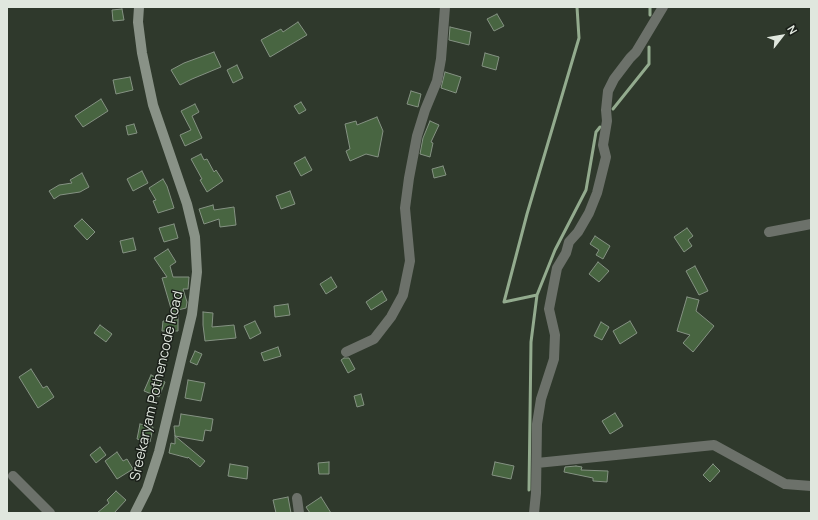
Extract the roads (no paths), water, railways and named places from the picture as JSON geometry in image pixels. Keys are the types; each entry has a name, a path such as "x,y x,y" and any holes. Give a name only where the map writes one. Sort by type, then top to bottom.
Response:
{"main road":[{"name":"Sreekaryam Pothencode Road","path":"135,513 148,489 159,452 192,314 198,272 195,237 192,224 153,105 142,53 138,22 139,7"}],"street":[{"path":"346,352 374,339 391,317 403,295 410,261 405,208 409,178 417,136 425,110 437,81 441,59 445,7"},
{"path":"534,513 536,493 537,424 541,400 554,359 555,336 549,309 557,268 566,253 570,242 578,232 589,213 597,193 606,157 603,145 607,122 606,110 608,91 614,79 636,52 663,7"},
{"path":"769,232 811,224"},
{"path":"537,463 714,445 785,484 811,486"},
{"path":"13,476 50,513"},
{"path":"297,498 299,513"}],"waterway":[{"path":"529,490 531,342 537,295 504,302 527,214 579,38 577,7"},
{"path":"650,7 650,15"},
{"path":"613,109 649,64 649,47"},
{"path":"537,295 555,250 586,190 596,132 600,127"}]}
